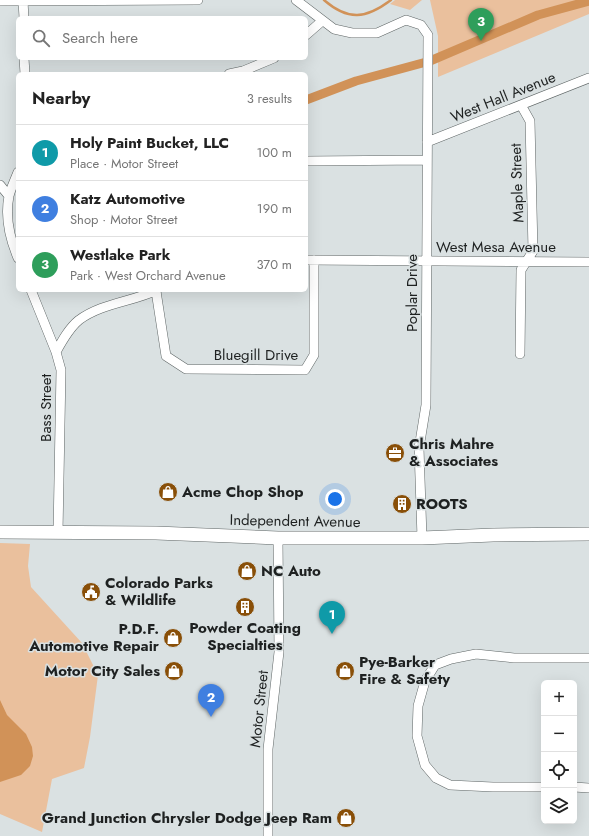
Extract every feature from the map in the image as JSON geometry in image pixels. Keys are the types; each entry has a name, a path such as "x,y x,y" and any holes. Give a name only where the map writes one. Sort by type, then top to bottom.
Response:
{"street":[{"path":"0,1 198,0"},
{"name":"Poplar Drive","path":"296,0 334,29 352,33 377,33 406,20 421,25 428,36 426,405 419,448 422,538"},
{"path":"23,1 24,16"},
{"path":"308,33 322,21"},
{"path":"24,60 25,72"},
{"path":"238,72 269,60"},
{"name":"West Hall Avenue","path":"427,142 589,78"},
{"name":"Maple Street","path":"520,354 521,270 533,250 530,121 521,105"},
{"path":"308,161 427,160"},
{"path":"16,177 9,196 8,211 10,235 16,252"},
{"path":"0,185 9,196"},
{"path":"8,211 16,210"},
{"name":"West Mesa Avenue","path":"310,260 589,262"},
{"name":"Bluegill Drive","path":"156,292 166,356 186,369 305,370 314,355 310,260"},
{"name":"Bass Street","path":"32,292 56,352 60,370 58,532"},
{"path":"56,352 64,337 79,320 99,309 150,292"},
{"name":"Independent Avenue","path":"0,532 156,533 278,538 422,538 493,535 589,534"},
{"name":"Motor Street","path":"268,836 268,749 279,652 278,538"},
{"path":"541,787 450,785 436,778 425,765 417,736 418,706 425,681 435,665 451,658 476,654 514,658 589,658"},
{"path":"577,788 589,788"}],"shaded area":[{"path":"395,0 422,0 410,10 390,4"},
{"path":"430,0 589,0 589,14 438,77 438,36"},
{"path":"0,543 30,544 28,566 31,587 82,643 98,675 90,737 84,768 52,779 42,832 0,814"},
{"path":"0,700 7,715 26,734 32,747 33,756 30,766 21,775 0,782"}],"waterway":[{"path":"324,0 341,12 357,15 373,11 391,0"},
{"path":"308,99 356,81 430,61 538,15 589,1"}],"place":[{"name":"Westlake Park","path":"481,41"},
{"name":"Chris Mahre & Associates","path":"395,453"},
{"name":"Acme Chop Shop","path":"168,492"},
{"name":"ROOTS","path":"402,504"},
{"name":"NC Auto","path":"247,571"},
{"name":"Colorado Parks & Wildlife","path":"91,592"},
{"name":"Powder Coating Specialties","path":"245,607"},
{"name":"Holy Paint Bucket, LLC","path":"332,634"},
{"name":"P.D.F. Automotive Repair","path":"173,638"},
{"name":"Motor City Sales","path":"174,671"},
{"name":"Pye-Barker Fire & Safety","path":"345,671"},
{"name":"Katz Automotive","path":"211,717"},
{"name":"Grand Junction Chrysler Dodge Jeep Ram","path":"346,818"}]}
